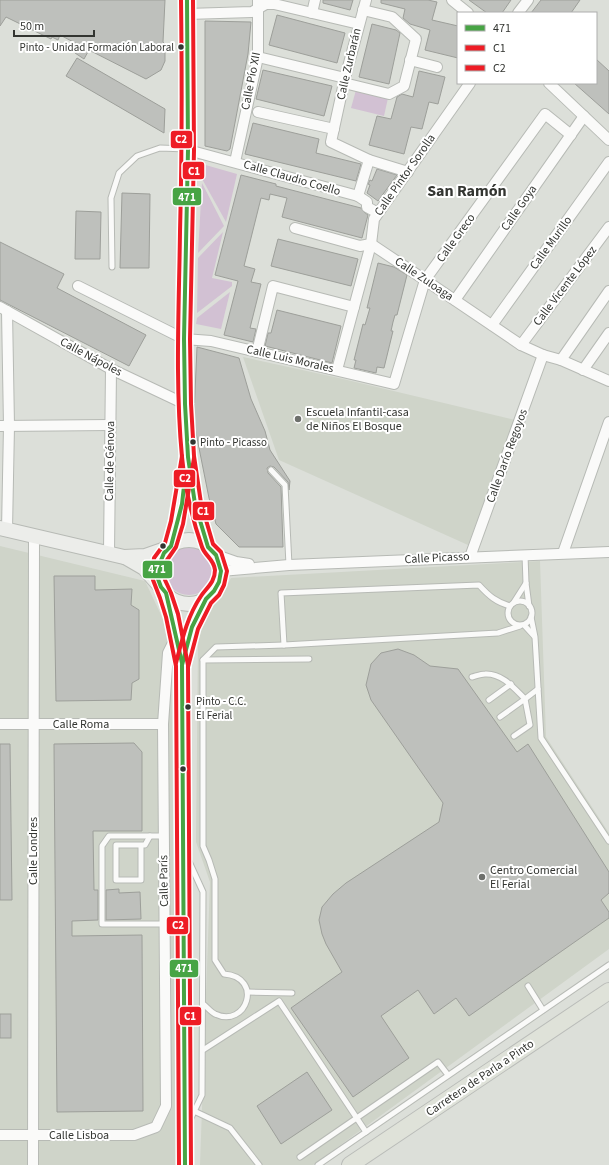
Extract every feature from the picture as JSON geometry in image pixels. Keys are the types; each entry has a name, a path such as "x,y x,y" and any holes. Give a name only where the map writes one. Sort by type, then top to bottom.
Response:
{"main road":[{"path":"182,665 192,627 206,599 214,591 219,582 221,571 219,562 212,551 195,504 188,457 185,404 184,339 188,150 187,7"},
{"path":"185,1165 182,665 177,635 164,590 158,579 158,570 160,561 169,547 182,504 188,457"},
{"path":"4,529 124,556 145,556 179,542 189,540 199,542 212,551"},
{"path":"124,556 144,568 176,601 186,604 197,603 206,599"},
{"name":"Carretera de Parla a Pinto","path":"350,1165 609,991"}],"street":[{"path":"312,13 315,0"},
{"path":"452,0 467,12"},
{"path":"519,12 528,0"},
{"path":"187,7 252,12 258,4 274,4 359,24"},
{"name":"Calle Pío XII","path":"234,162 258,57 258,4"},
{"path":"258,57 389,94 404,86 416,39 392,17 364,5"},
{"name":"Calle Zurbarán","path":"334,129 364,5"},
{"path":"410,60 437,67"},
{"name":"Calle Pintor Sorolla","path":"337,370 370,244 374,220 469,84"},
{"path":"550,84 609,140"},
{"path":"258,112 334,129 331,142 369,160 408,172"},
{"name":"Calle Greco","path":"394,384 426,280 545,114 571,135"},
{"name":"Calle Goya","path":"455,300 584,116"},
{"name":"Calle Claudio Coello","path":"188,150 358,196"},
{"path":"369,160 358,196 367,202 366,207 378,213"},
{"name":"Calle Murillo","path":"492,325 609,162"},
{"name":"Calle Vicente López","path":"520,345 609,227"},
{"path":"295,228 360,246 370,244"},
{"name":"Calle Zuloaga","path":"370,244 426,280 520,345 543,355 561,360 609,381"},
{"path":"78,286 184,339"},
{"path":"257,352 273,286 354,307"},
{"path":"561,360 609,291"},
{"path":"4,309 4,529"},
{"name":"Calle Nápoles","path":"4,309 111,369 185,404"},
{"path":"583,370 609,333"},
{"name":"Calle Luis Morales","path":"184,339 211,341 394,384"},
{"name":"Calle Darío Regoyos","path":"470,557 543,355"},
{"name":"Calle de Génova","path":"109,553 111,369"},
{"path":"563,553 609,422"},
{"path":"5,426 110,424"},
{"name":"Calle Londres","path":"33,1165 34,536"},
{"name":"Calle Picasso","path":"212,551 236,562 264,567"},
{"name":"Calle Picasso","path":"221,571 289,565 609,552"},
{"name":"Calle París","path":"156,1127 166,1106 163,724 168,652 177,635"},
{"name":"Calle Roma","path":"0,724 163,724"},
{"name":"Calle Lisboa","path":"0,1135 134,1135 156,1127"}],"lane":[{"path":"112,266 111,198 119,173 137,156 160,148 188,150"},
{"path":"271,470 285,484 289,565"},
{"path":"525,555 526,583 535,637 541,738 609,842"},
{"path":"526,583 507,613 510,620 516,625 522,625 535,637"},
{"path":"284,646 281,593 479,585 489,597 500,603 512,604 520,601 529,606"},
{"path":"203,1004 214,1014 227,1017 237,1014 246,1003 248,992 243,982 233,974 224,974 215,960 215,879 203,846 203,660 216,647 284,646 498,633 527,623 531,617"},
{"path":"203,660 309,660"},
{"path":"472,677 485,674 501,678 511,684 525,698 530,725 514,736"},
{"path":"489,700 511,684"},
{"path":"500,717 538,689"},
{"path":"164,836 109,836 102,846 102,924 165,924"},
{"path":"141,845 141,880 116,880 116,845 141,845 145,845 150,836"},
{"path":"184,848 203,892 202,1095 185,1133"},
{"path":"318,1165 609,965"},
{"path":"528,986 543,1010"},
{"path":"248,992 292,993"},
{"path":"203,1050 279,1001 366,1132"},
{"path":"300,1157 438,1062 448,1075"},
{"path":"194,1111 230,1128 259,1165"}],"shaded area":[{"path":"356,90 388,98 384,116 351,108"},
{"path":"202,164 237,174 226,222 201,177"},
{"path":"202,183 224,226 198,253"},
{"path":"223,232 212,278 232,282 232,286 197,313 198,258"},
{"path":"230,292 221,329 196,324 197,318"},
{"path":"243,357 339,378 515,420 468,545 279,460"},
{"path":"0,546 145,581 171,636 177,1165 0,1165"},
{"path":"189,547 198,549 206,554 211,562 213,571 211,580 206,588 198,593 189,595 180,593 172,588 167,580 165,571 167,562 172,554 180,549"},
{"path":"540,561 546,737 609,833 609,949 313,1165 200,1165 210,882 196,842 198,645 200,632 211,605 220,597 231,578"}],"building":[{"path":"0,0 165,0 163,42 165,44 165,61 161,70 146,79 89,50 84,59 75,53 81,46 60,35 58,40 52,37 51,39 6,17 0,26"},
{"path":"323,0 353,0 350,10 323,3"},
{"path":"381,0 428,0 437,2 432,20 457,26 457,58 425,50 430,30 410,24 403,18 405,9 381,3"},
{"path":"469,0 511,0 503,12 486,12"},
{"path":"541,0 580,0 572,12 532,12"},
{"path":"277,15 345,33 337,63 269,45"},
{"path":"205,21 251,22 248,54 230,149 227,151 205,146"},
{"path":"372,24 396,30 400,33 389,84 359,77"},
{"path":"77,58 165,109 164,133 66,76"},
{"path":"597,60 609,71 609,114 575,84 597,84"},
{"path":"263,70 332,86 324,116 256,99"},
{"path":"419,71 445,77 438,104 429,102 422,129 411,127 404,154 369,145 377,116 391,119 397,97 402,94 413,97"},
{"path":"253,123 319,139 316,153 361,164 356,181 245,154"},
{"path":"377,169 397,175 378,201 367,193 370,185 368,184 370,180 372,181"},
{"path":"241,175 276,184 276,186 361,208 368,215 362,238 282,217 287,198 270,194 269,200 261,198 244,266 255,269 251,282 261,284 250,328 256,329 253,342 224,335 238,281 215,275"},
{"path":"122,193 150,194 149,268 120,268"},
{"path":"76,211 101,212 100,259 75,259"},
{"path":"278,239 358,259 351,286 271,266"},
{"path":"0,242 64,274 57,288 146,335 129,366 0,300"},
{"path":"378,263 394,267 407,275 397,315 395,315 393,322 391,331 393,331 384,368 377,367 376,373 354,368 356,360 354,360 363,324 365,325 370,308 367,308"},
{"path":"277,310 341,326 332,363 265,346 268,333 271,333"},
{"path":"197,347 239,358 251,399 265,431 270,450 290,481 289,490 288,482 274,467 270,466 267,468 268,473 281,487 283,547 239,547 216,524 209,498 195,428 194,415"},
{"path":"54,576 95,576 95,590 132,589 131,605 139,610 139,679 132,683 131,700 56,701"},
{"name":"Centro Comercial El Ferial","path":"398,649 414,655 430,666 458,669 517,752 528,744 609,872 609,893 601,900 609,912 609,918 469,1016 456,998 434,1014 418,990 381,1016 409,1058 353,1097 291,1008 342,972 322,934 319,920 322,907 333,894 346,883 439,822 443,803 371,700 366,685 371,664 381,653"},
{"path":"134,743 142,752 142,831 93,831 94,890 98,890 98,920 72,921 72,936 142,935 143,1111 57,1112 54,744"},
{"path":"0,744 10,744 12,900 0,900"},
{"path":"119,889 119,893 140,892 141,919 106,920 106,890"},
{"path":"0,1014 11,1014 11,1038 0,1038"},
{"path":"307,1072 332,1110 281,1144 257,1106"}],"transit line":[{"name":"C2","path":"176,663 192,612 215,575 213,563 202,547 192,514 183,469 180,429 178,345 182,87 181,0"},
{"name":"471","path":"185,1165 182,665 192,627 206,599 214,591 219,582 221,571 216,555 208,547 195,504 188,457 185,404 184,339 188,150 187,0"},
{"name":"C1","path":"188,667 198,629 211,603 219,595 224,585 227,571 221,552 213,544 201,503 194,456 191,404 190,339 194,150 193,0"},
{"name":"C2","path":"179,1165 176,666 166,617 153,580 152,571 154,558 165,543 171,521 182,456"},
{"name":"C1","path":"191,1165 188,665 178,614 165,580 164,571 167,560 176,547 183,524 194,458"},
{"name":"471","path":"182,663 166,593 161,587 157,570 164,553 171,546 182,504 185,477"}],"place":[{"name":"Pinto - Unidad Formación Laboral","path":"181,47"},
{"name":"Escuela Infantil-casa de Niños El Bosque","path":"298,419"},
{"name":"Pinto - Picasso","path":"193,442"},
{"name":"Pinto - C.C. El Ferial","path":"188,707"},
{"name":"Centro Comercial El Ferial","path":"482,877"}],"district":[{"name":"San Ramón","path":"467,191"}]}
